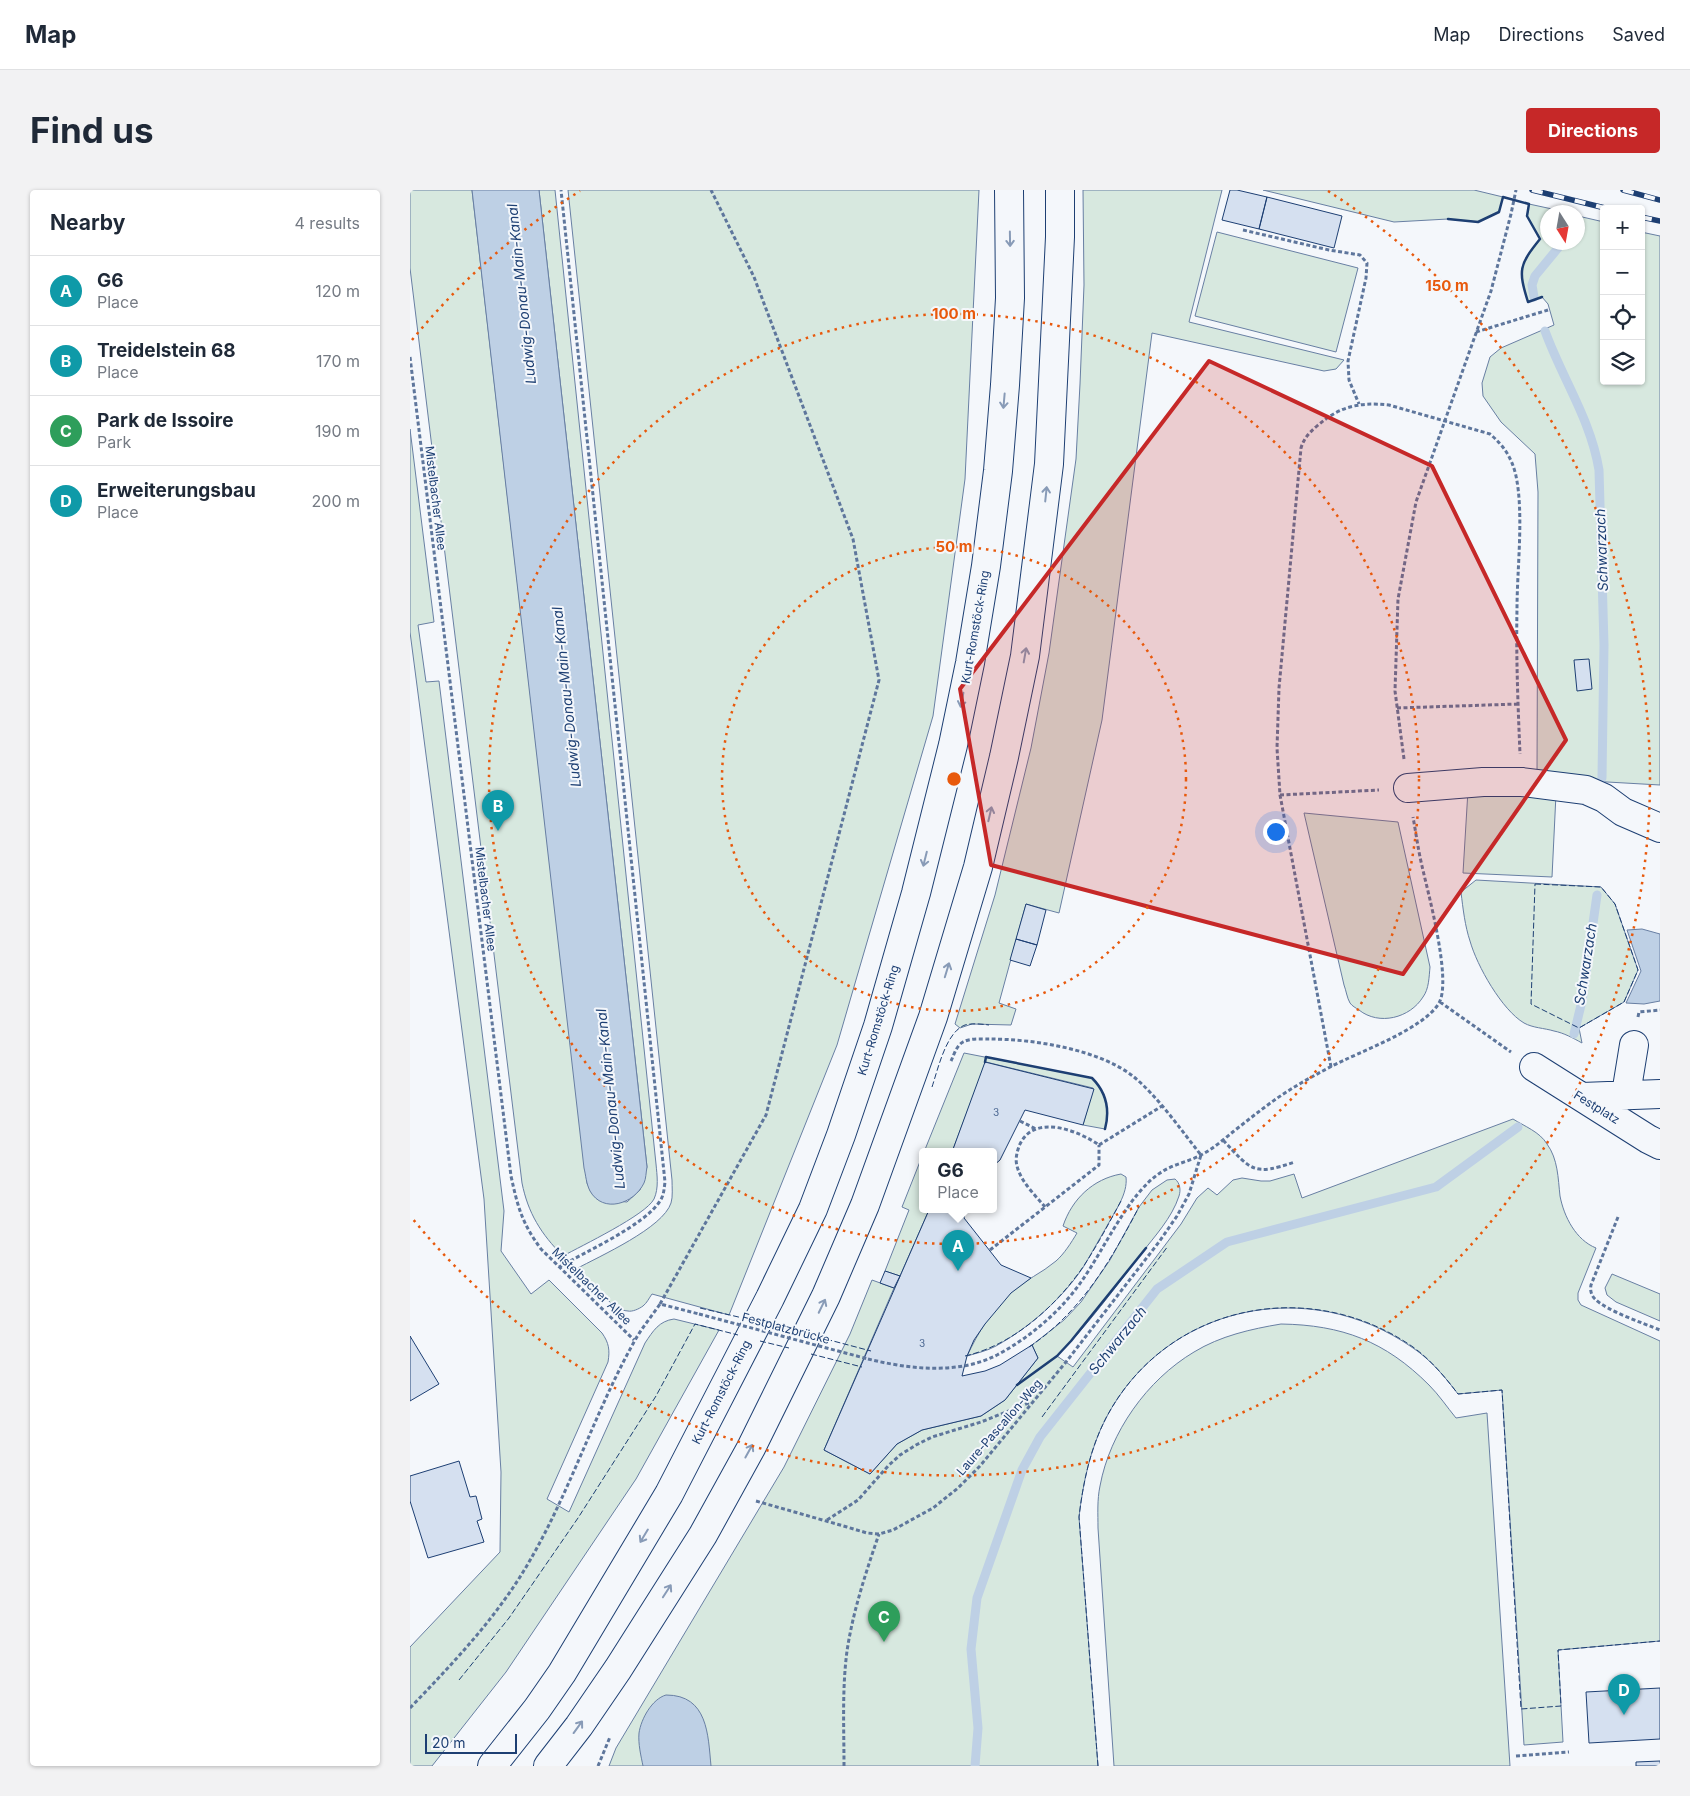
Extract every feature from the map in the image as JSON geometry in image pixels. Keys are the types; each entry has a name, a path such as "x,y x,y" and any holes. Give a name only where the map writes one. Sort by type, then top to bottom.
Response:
{"main road":[{"name":"Kurt-Romstöck-Ring","path":"492,1766 537,1709 562,1673 669,1494 770,1298 812,1209 841,1135 878,1026 916,893 954,745 986,566 998,470 1005,386 1010,298 1009,190"},
{"path":"548,1766 580,1726 618,1669 703,1535 752,1448 822,1305 861,1214 933,1017 978,867 1025,656 1049,464 1060,237 1060,190"},
{"path":"1408,788 1483,782 1522,782 1586,790 1604,798 1623,812 1660,828"},
{"path":"1626,1094 1634,1045"},
{"name":"Festplatz","path":"1534,1067 1648,1139 1660,1144"},
{"path":"1582,1097 1660,1094"}],"path":[{"path":"560,1267 633,1225 652,1211 664,1193 665,1182 561,190"},
{"path":"410,1708 461,1655 499,1609 533,1555 569,1482 606,1396 634,1340 660,1304 766,1115 879,680 853,539 754,277 710,190"},
{"path":"1491,291 1516,190"},
{"path":"1243,230 1329,250 1360,255 1365,260 1368,268 1348,361 1349,380 1359,404"},
{"path":"1476,332 1548,310"},
{"name":"Mistelbacher Allee","path":"410,357 511,1176 518,1208 530,1233 541,1249 634,1340"},
{"path":"1330,1067 1280,795 1277,748 1279,688 1301,448 1304,439 1329,416 1345,408 1359,404 1389,406 1476,429 1490,434 1501,443 1509,456 1516,480 1519,506 1516,611 1522,782"},
{"path":"1397,708 1518,704"},
{"path":"1280,795 1408,788"},
{"path":"1440,1002 1534,1067"},
{"path":"1639,1012 1660,1010"},
{"path":"950,1065 956,1050 963,1042 998,1039 1049,1044 1093,1056 1117,1065 1135,1078 1162,1106 1201,1155"},
{"path":"1099,1145 1162,1106"},
{"path":"1020,1121 1037,1130"},
{"path":"1045,1208 1023,1180 1017,1168 1016,1159 1023,1138 1037,1130 1055,1127 1082,1134 1099,1145"},
{"path":"1223,1140 1245,1164 1253,1169 1262,1171 1274,1169 1295,1162"},
{"path":"990,1250 1099,1165 1099,1145"},
{"name":"Festplatzbrücke","path":"660,1304 868,1359 920,1368 938,1368 974,1363 1009,1348 1036,1329 1070,1296 1081,1282 1134,1198 1147,1182 1171,1166 1201,1155"},
{"name":"Laure-Pascallon-Weg","path":"879,1534 893,1530 933,1508 958,1488 980,1466 1072,1354 1177,1216 1190,1194 1201,1155"},
{"path":"1618,1217 1591,1284 1591,1292 1596,1300 1607,1307 1660,1330"},
{"path":"829,1358 836,1342"},
{"path":"826,1521 858,1500 888,1466 900,1455 916,1445 1034,1401"},
{"path":"753,1500 868,1533 879,1534 854,1612 847,1652 844,1696 844,1766"},
{"path":"598,1766 613,1729"},
{"path":"1516,1756 1569,1752"}],"highlighted area":[{"path":"1209,361 1432,466 1566,740 1403,974 991,865 960,689"}],"shaded area":[{"path":"410,190 472,190 587,1183 597,1199 627,1202 640,1190 647,1167 539,190 555,190 657,1181 657,1190 649,1206 612,1230 563,1256 548,1240 536,1222 522,1183 410,268"},
{"path":"568,190 979,190 965,479 933,716 837,1045 729,1315 652,1294 640,1308 631,1311 622,1310 600,1294 576,1269 630,1240 656,1222 666,1212 671,1203 672,1180"},
{"path":"1083,190 1222,190 1189,322 1344,360 1336,369 1324,371 1152,333 1102,720 1059,913 1026,904 999,1003 1016,1009 1011,1025 972,1024 960,1028 955,1024 995,895 1031,748 1049,653 1076,459 1084,285"},
{"path":"1263,190 1474,190 1503,197 1499,212 1478,222 1448,219 1394,222"},
{"path":"1529,204 1540,206 1540,239 1527,216"},
{"path":"1585,218 1600,221 1600,385 1645,385 1645,233 1660,236 1660,785 1537,778 1538,492 1535,454 1501,422 1483,396 1482,383 1490,357 1501,348 1554,325 1548,304 1542,297 1528,302 1522,268 1528,255 1540,239 1540,250 1585,250"},
{"path":"1217,232 1358,268 1336,352 1195,316"},
{"path":"410,429 434,622 418,625 426,682 439,681 504,1211 501,1251 531,1294 549,1280 602,1333 608,1343 609,1350 608,1362 547,1499 569,1512 645,1343 657,1327 664,1322 674,1319 719,1330 636,1479 506,1672 432,1766 410,1766 410,1647 500,1552 501,1472 484,1199 410,632"},
{"path":"1468,790 1556,794 1552,877 1463,873"},
{"path":"1304,813 1398,822 1430,967 1425,994 1417,1004 1402,1015 1376,1018 1359,1010 1349,1001"},
{"path":"1476,880 1601,887 1615,904 1638,970 1624,1002 1579,1028 1582,1043 1561,1033 1524,1023 1507,1008 1491,986 1473,951 1463,911 1461,892"},
{"path":"964,1053 1092,1078 1101,1089 1106,1102 1105,1129 1083,1125 1093,1088 986,1062 954,1148 926,1148"},
{"path":"1513,1119 1536,1133 1551,1150 1558,1176 1564,1212 1577,1234 1596,1248 1578,1293 1578,1300 1581,1305 1660,1341 1660,1641 1558,1650 1563,1742 1524,1745 1502,1390 1458,1394 1437,1369 1420,1353 1372,1325 1330,1312 1286,1308 1243,1313 1202,1327 1165,1349 1132,1379 1100,1430 1088,1466 1079,1517 1098,1766 609,1766 616,1748 784,1467 850,1334 872,1280 894,1288 824,1450 870,1474 897,1444 922,1430 981,1416 1005,1400 1038,1358 1032,1345 1064,1320 1081,1302 1110,1260 1139,1207 1152,1190 1167,1180 1175,1179 1180,1189 1176,1204 1167,1220 1079,1332 1057,1356 1073,1367 1181,1224 1197,1198 1208,1188 1217,1195 1233,1180 1242,1178 1270,1181 1294,1174 1302,1198"},
{"path":"919,1164 919,1213 928,1213 900,1276 885,1271 909,1210 902,1207"},
{"path":"1121,1174 1126,1177 1126,1183 1120,1202 1076,1278 1045,1311 1021,1330 996,1346 967,1356 986,1322 1004,1299 1016,1288 1056,1261 1067,1248 1077,1233 1063,1226 1078,1199 1101,1180"},
{"path":"1612,1274 1660,1294 1660,1321 1616,1302 1607,1295 1605,1288"},
{"path":"1281,1324 1324,1328 1361,1338 1396,1357 1413,1370 1433,1389 1456,1418 1487,1413 1510,1766 1114,1766 1098,1528 1098,1496 1112,1446 1133,1409 1146,1392 1177,1364 1204,1346 1225,1337"}],"water":[{"name":"Ludwig-Donau-Main-Kanal","path":"472,190 539,190 647,1167 645,1181 639,1190 626,1201 618,1204 610,1204 596,1198 590,1191 584,1168"},
{"path":"1642,929 1660,934 1660,1001 1644,1004 1626,1003 1641,971 1627,930"},
{"path":"666,1695 680,1697 698,1709 707,1730 711,1766 643,1766 639,1741 640,1728 652,1705"}],"building":[{"path":"1230,190 1267,197 1259,229 1222,220"},
{"path":"1267,197 1342,216 1334,248 1259,229"},
{"path":"1589,659 1592,689 1577,691 1574,660"},
{"path":"1026,904 1046,910 1037,945 1016,939"},
{"path":"1016,939 1037,945 1030,966 1010,960"},
{"path":"985,1062 1094,1089 1083,1125 1025,1110 997,1163 997,1148 953,1148"},
{"path":"928,1213 965,1213 964,1218 1001,1265 1031,1278 1011,1293 985,1324 974,1340 967,1356 962,1376 985,1371 1000,1365 1032,1345 1038,1358 1005,1400 981,1416 922,1430 897,1444 870,1474 824,1450"},
{"path":"885,1271 900,1276 894,1288 880,1283"},
{"path":"410,1336 439,1384 410,1401"},
{"path":"459,1461 470,1497 476,1496 482,1519 477,1521 484,1542 428,1558 410,1501 410,1476"},
{"path":"1660,1688 1660,1739 1589,1743 1586,1692"},
{"path":"1660,1761 1660,1766 1636,1766 1636,1762"}],"waterway":[{"name":"Schwarzach","path":"1534,297 1532,285 1535,276 1556,250"},
{"name":"Schwarzach","path":"1545,331 1590,434 1599,470 1604,645 1602,778"},
{"name":"Schwarzach","path":"1574,1034 1582,1001 1597,895"},
{"name":"Schwarzach","path":"975,1766 978,1728 971,1649 977,1598 1022,1470 1040,1437 1157,1289 1227,1242 1436,1187 1518,1127"}],"railway":[{"path":"1532,190 1600,207"},
{"path":"1623,190 1660,200"},
{"path":"1645,218 1660,221"}],"fence":[{"path":"1535,884 1601,887 1615,904 1638,970 1624,1002 1579,1028 1531,1004 1535,884"},
{"path":"932,1087 948,1043 958,1029 965,1025 989,1025"},
{"path":"965,1356 983,1351 1016,1334 1046,1310 1083,1267 1121,1201"},
{"path":"1029,1347 1064,1318 1079,1302 1105,1266 1139,1207"},
{"path":"1042,1417 1168,1246"},
{"path":"700,1308 747,1319"},
{"path":"1098,1766 1079,1517 1091,1454 1106,1418 1132,1379 1165,1349 1202,1326 1243,1313 1286,1308 1330,1312 1372,1325 1413,1347 1426,1357 1458,1394 1502,1390 1521,1709 1561,1706 1558,1650 1660,1641"},
{"path":"459,1680 509,1618 578,1518 656,1396 695,1324 738,1335"},
{"path":"767,1324 798,1332"},
{"path":"818,1337 871,1351"},
{"path":"760,1341 789,1348"},
{"path":"811,1354 862,1367"}],"wall":[{"path":"1448,219 1478,222 1499,212 1503,197 1529,204 1527,216 1540,239 1524,262 1522,275 1528,302 1542,297"},
{"path":"985,1062 986,1057 1092,1078 1101,1089 1106,1102 1105,1129"},
{"path":"1017,1385 1057,1356 1146,1248"}],"place":[{"name":"Treidelstein 68","path":"498,831"},
{"name":"G6","path":"958,1271"},
{"name":"Park de Issoire","path":"884,1642"},
{"name":"Erweiterungsbau","path":"1624,1715"}]}
